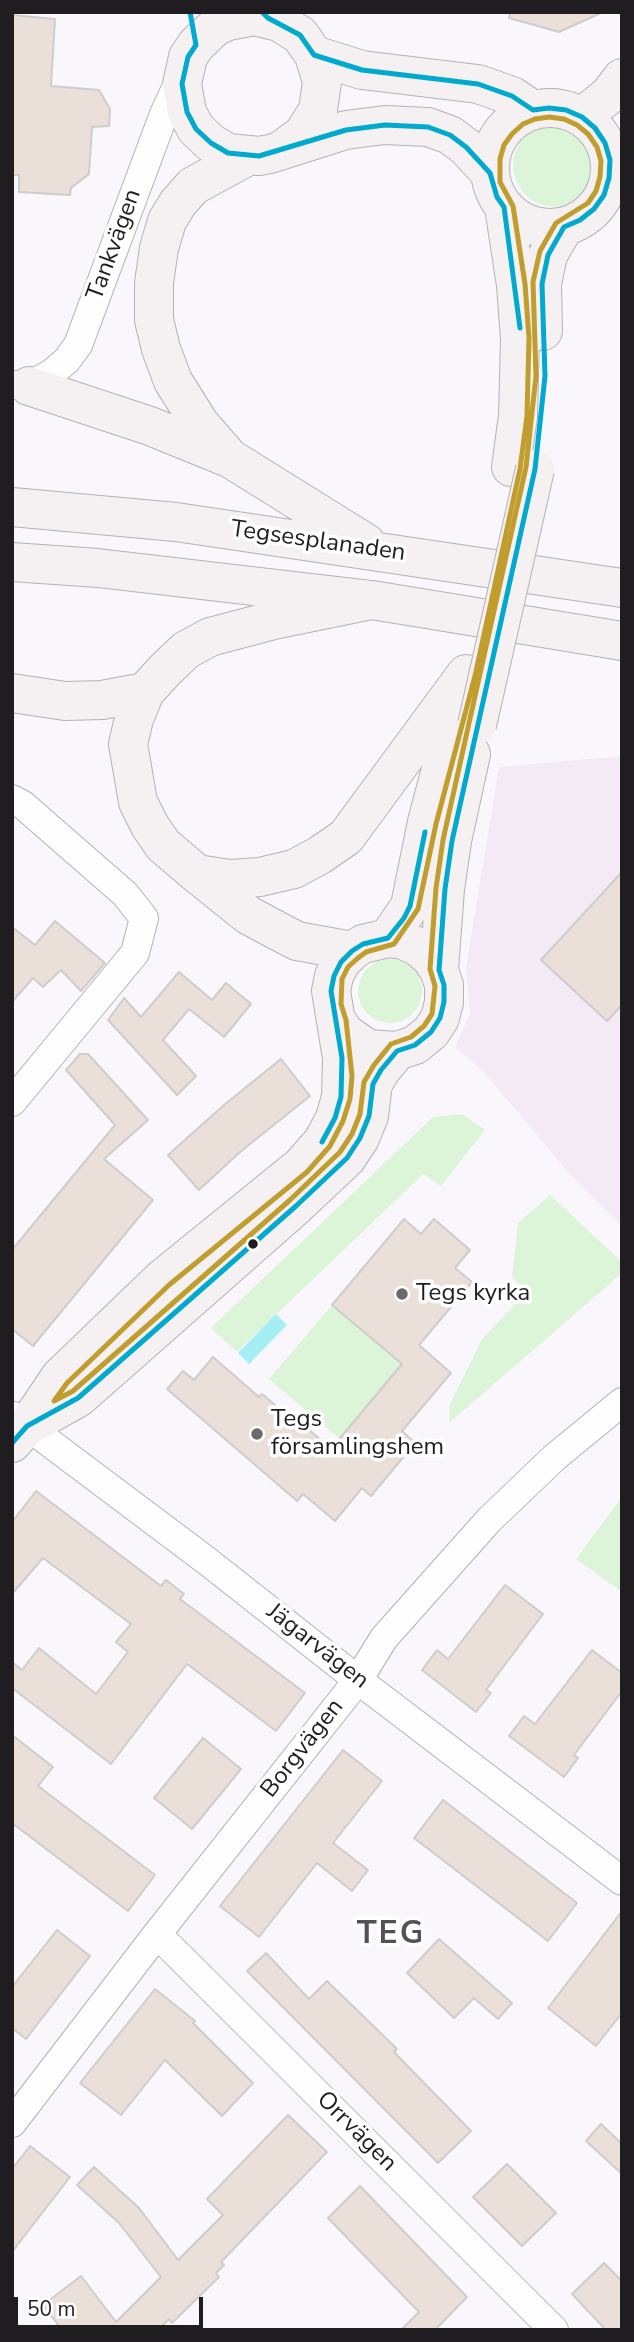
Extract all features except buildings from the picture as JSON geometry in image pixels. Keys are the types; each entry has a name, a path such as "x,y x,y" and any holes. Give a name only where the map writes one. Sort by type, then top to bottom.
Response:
{"street":[{"path":"231,459 200,424 173,381 161,349 154,320 153,284 159,248 167,221 193,186 264,154 303,135 318,110 322,82 314,55 300,35 265,15 228,21 190,43 183,98 187,112 197,129 211,143 228,153 264,154 346,130 385,125 428,127 450,135 466,147 497,190 525,223 538,227 564,227 580,220 594,209 604,195 610,160 605,143 595,128 582,117 566,110 533,110 517,117 505,128 496,141 491,157 497,190 516,285 520,339 518,415 523,468 427,822 410,906 388,938"},
{"name":"Tankvägen","path":"21,385 67,360 78,345 190,43"},
{"path":"314,55 362,71 478,84 512,96 533,110"},
{"path":"582,117 609,95 622,78"},
{"path":"439,970 450,853 455,722 523,468 542,415 545,376 542,284 548,255 564,227"},
{"path":"21,385 150,426 231,459 380,551"},
{"name":"Tegsesplanaden","path":"12,507 176,522 622,589"},
{"name":"Tegsesplanaden","path":"12,562 98,568 372,600 622,641"},
{"path":"352,951 298,941 248,915 163,845 138,802 128,744 145,692 186,650 210,637 261,623 372,600"},
{"path":"12,692 65,701 102,699 145,692"},
{"path":"197,874 230,879 260,877 294,869 320,855 346,836 455,722"},
{"path":"12,799 23,805 125,894 144,918 135,953 12,1102"},
{"path":"17,1428 60,1377 163,1278 301,1166 323,1141 335,1118 341,1097 342,1058 331,991 341,962 352,951 375,939 388,938 403,940 418,947 430,957 439,970 444,985 440,1018 431,1032 415,1045 397,1051 368,1049 345,1033 337,1021"},
{"path":"17,1428 78,1398 347,1158 360,1138 369,1116 373,1084 397,1051"},
{"name":"Borgvägen","path":"12,2123 358,1680 384,1637 489,1520 555,1457 622,1402"},
{"name":"Jägarvägen","path":"17,1428 207,1561 622,1881"},
{"name":"Orrvägen","path":"157,1934 554,2330"}],"shaded area":[{"path":"622,756 622,1227 568,1172 483,1071 455,1047 470,1014 466,968 499,767"}],"green space":[{"path":"555,123 571,126 585,135 594,149 597,165 594,181 585,195 571,204 555,207 539,204 525,195 516,181 513,165 516,149 525,135 539,126"},
{"path":"384,959 396,959 413,968 420,979 420,1003 413,1014 396,1023 384,1023 372,1018 363,1009 358,997 358,985 363,973 372,964"},
{"path":"462,1114 485,1130 441,1186 423,1174 237,1352 211,1328 433,1117"},
{"path":"550,1195 622,1262 622,1273 449,1423 450,1404 482,1339 527,1292 512,1277 518,1223"},
{"path":"332,1305 402,1364 340,1439 269,1379"},
{"path":"622,1497 622,1592 576,1559"}],"water":[{"path":"276,1314 287,1325 249,1364 238,1353"}],"transit line":[{"path":"190,12 196,45 188,57 182,84 187,112 196,129 211,143 228,153 259,156 346,130 385,125 428,127 450,135 466,147 490,173 497,197 504,207 520,328"},
{"path":"12,1443 27,1426 78,1398 347,1158 360,1138 369,1116 373,1084 381,1070 397,1051 415,1045 431,1032 440,1018 444,985 439,970 445,889 452,841 535,469 545,376 542,284 548,255 564,227 580,220 594,209 604,195 609,178 610,160 605,143 595,128 582,117 566,110 533,110 512,96 478,84 362,70 314,55 300,35 262,12"},
{"path":"549,117 564,119 588,134 597,147 601,161 600,177 596,191 588,203 556,223 540,251 533,282 536,376 526,467 443,840 436,888 430,969 435,986 432,1014 424,1026 411,1037 391,1044 374,1065 364,1082 360,1114 352,1134 340,1152 290,1200 73,1391 54,1401 67,1383 169,1285 307,1172 330,1146 343,1121 350,1099 352,1076 346,1020 341,1004 342,979 348,967 366,952 394,944 418,909 436,824 475,676 520,469 527,416 529,338 525,284 513,206 500,182 500,159 504,145 523,124 549,117"},
{"path":"322,1142 335,1118 341,1097 342,1058 331,991 334,976 341,962 352,951 363,944 388,938 404,918 410,906 425,832"}],"place":[{"name":"Tegs kyrka","path":"402,1294"},
{"name":"Tegs församlingshem","path":"257,1434"}],"district":[{"name":"TEG","path":"391,1935"}]}
